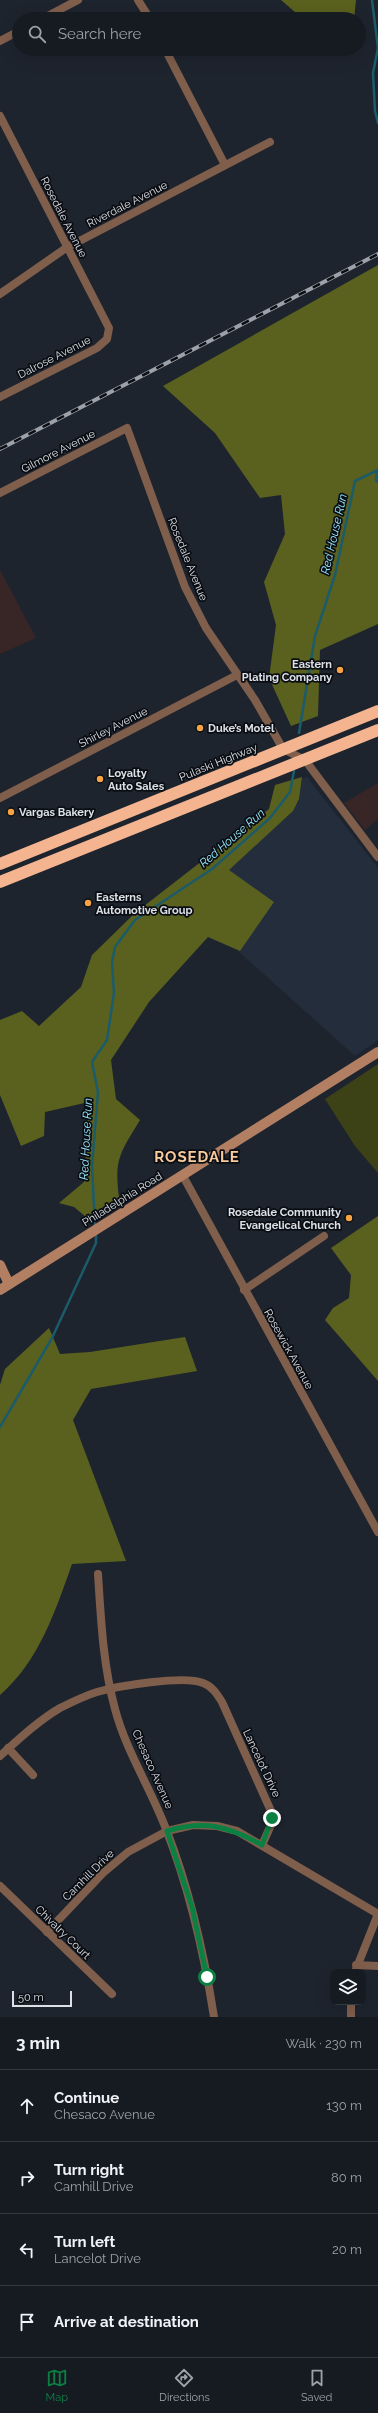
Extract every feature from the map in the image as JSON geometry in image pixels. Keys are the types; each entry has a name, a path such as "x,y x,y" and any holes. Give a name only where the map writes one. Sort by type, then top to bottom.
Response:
{"highway":[{"name":"Pulaski Highway","path":"0,864 378,711"},
{"path":"0,882 378,730"}],"main road":[{"name":"Philadelphia Road","path":"4,1287 378,1052"},
{"path":"0,1265 4,1287"}],"street":[{"path":"55,12 78,0"},
{"path":"138,0 146,12"},
{"path":"0,41 12,35"},
{"path":"170,56 225,165"},
{"name":"Rosedale Avenue","path":"0,116 66,248 109,328"},
{"name":"Riverdale Avenue","path":"0,294 66,248 270,142"},
{"name":"Dalrose Avenue","path":"0,397 97,348 107,339 109,328"},
{"name":"Rosedale Avenue","path":"127,428 185,588 206,628 255,700 283,749"},
{"name":"Gilmore Avenue","path":"0,493 127,428"},
{"name":"Shirley Avenue","path":"0,798 237,675"},
{"path":"283,749 305,760 378,858"},
{"name":"Rosewick Avenue","path":"182,1176 378,1532"},
{"path":"244,1290 324,1236"},
{"name":"Chesaco Avenue","path":"98,1574 104,1654 110,1689 121,1727 167,1831 196,1922 214,2017"},
{"name":"Lancelot Drive","path":"0,1756 36,1725 59,1709 88,1696 110,1689 185,1679 201,1682 213,1689 222,1702 271,1811 271,1826 262,1845"},
{"path":"8,1748 33,1775"},
{"name":"Camhill Drive","path":"47,1932 118,1859 145,1842 167,1831 193,1825 217,1826 237,1831 262,1845"},
{"path":"262,1845 378,1914 355,1968 378,1966"},
{"name":"Chivalry Court","path":"0,1886 112,1994"},
{"path":"351,2005 351,2017"}],"shaded area":[{"path":"0,570 36,638 0,654"},
{"path":"307,777 378,868 378,1040 355,1056 238,951 228,870 292,812 299,800 302,779"},
{"path":"378,783 378,819 365,830 344,803"}],"green space":[{"path":"281,0 356,0 355,12 295,12"},
{"path":"378,265 378,624 320,650 318,716 291,726 269,678 276,625 264,582 285,534 281,495 260,498 215,433 163,386"},
{"path":"302,777 299,799 293,811 229,870 274,902 240,951 208,937 149,1002 111,1060 116,1099 140,1120 120,1157 117,1174 119,1198 86,1217 74,1207 59,1203 84,1182 89,1102 45,1112 44,1136 21,1146 0,1095 0,1020 22,1011 39,1026 81,987 92,955 135,913 269,809 275,785"},
{"path":"378,1064 378,1173 355,1146 325,1099"},
{"path":"378,1216 378,1381 325,1320 333,1308 349,1298 351,1275 331,1248"},
{"path":"49,1328 60,1354 90,1352 185,1337 197,1371 91,1389 73,1420 126,1561 72,1564 52,1618 44,1635 25,1667 14,1682 0,1695 0,1385 5,1369"}],"waterway":[{"name":"Red House Run","path":"372,0 378,48 373,73 375,111 378,123"},
{"path":"377,470 376,481 378,482"},
{"name":"Red House Run","path":"299,733 315,636 335,575 355,481 378,470"},
{"name":"Red House Run","path":"95,1226 92,1166 98,1092 92,1062 107,1040 114,993 112,962 115,947 135,920 212,869 270,818 290,792 294,771"},
{"name":"Red House Run","path":"0,1427 52,1338 96,1243 96,1233"}],"railway":[{"path":"0,449 378,254"}],"place":[{"name":"Eastern Plating Company","path":"340,670"},
{"name":"Duke’s Motel","path":"200,728"},
{"name":"Loyalty Auto Sales","path":"100,779"},
{"name":"Vargas Bakery","path":"11,812"},
{"name":"Easterns Automotive Group","path":"88,903"},
{"name":"Rosedale Community Evangelical Church","path":"349,1218"}],"district":[{"name":"ROSEDALE","path":"197,1157"}],"route":[{"path":"207,1977 192,1907 167,1831 193,1825 217,1826 237,1831 262,1845 271,1826 272,1818"}]}
